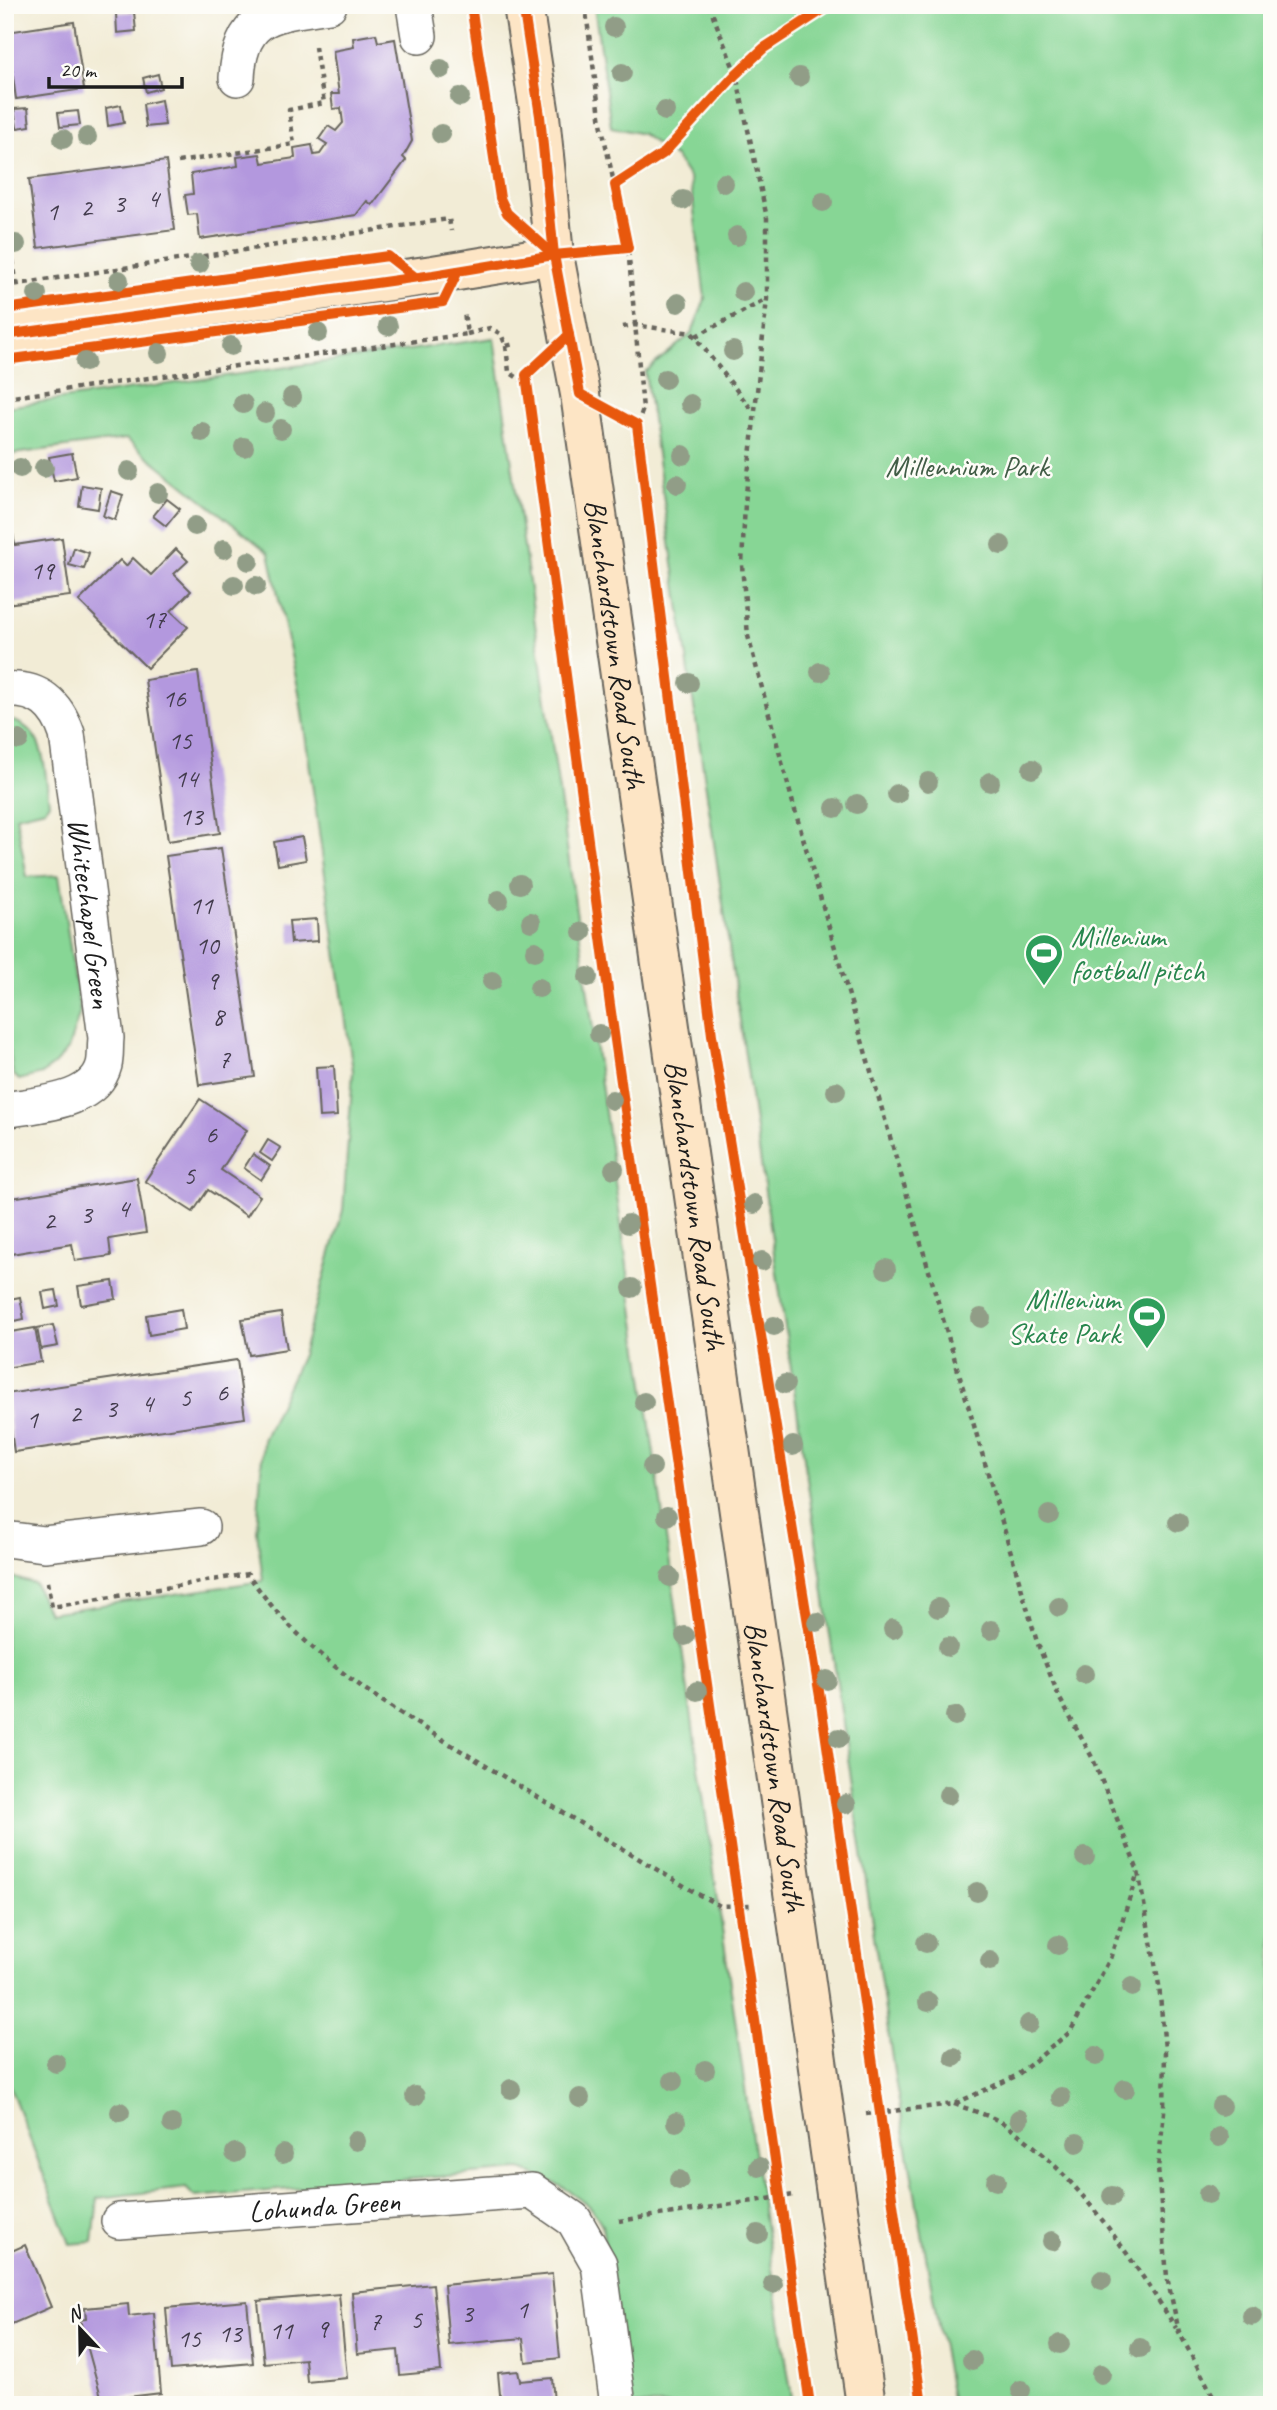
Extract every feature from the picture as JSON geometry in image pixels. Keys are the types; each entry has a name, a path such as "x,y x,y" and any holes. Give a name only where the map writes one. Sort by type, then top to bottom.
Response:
{"main road":[{"name":"Blanchardstown Road South","path":"523,5 540,116 554,255 580,394 866,2405"},
{"path":"15,334 554,255"}],"street":[{"path":"237,78 241,47 259,22 269,15 319,7"},
{"name":"Whitechapel Green","path":"5,690 36,692 60,714 67,734 106,1038 104,1066 90,1086 68,1098 5,1110"},
{"path":"5,1539 44,1544 201,1528"},
{"name":"Lohunda Green","path":"119,2221 532,2191 574,2220 583,2237"},
{"path":"583,2237 599,2264 618,2405"}],"path":[{"path":"584,5 601,123 628,248 643,409 637,425 638,438"},
{"path":"709,5 736,74 766,218 767,299 753,411 742,565 748,636 755,669 1037,1642 1060,1699 1093,1759 1138,1871 1159,1985 1164,2036 1164,2112 1158,2168 1167,2277 1179,2332"},
{"path":"615,185 664,153 736,74 764,48 830,5"},
{"path":"178,162 294,144 289,110 324,103 319,7"},
{"path":"5,211 16,284 15,334"},
{"path":"5,286 449,219 453,240"},
{"path":"554,255 628,248"},
{"path":"695,336 767,299"},
{"path":"463,304 467,334"},
{"path":"623,327 634,325 692,333 753,411"},
{"path":"5,398 467,334 490,328 501,334 506,346 509,372 527,384"},
{"path":"529,398 526,375 569,335"},
{"path":"506,346 514,344"},
{"path":"580,394 637,425"},
{"path":"46,1574 52,1607 248,1574 268,1605 310,1647 397,1712 696,1893 720,1906 796,1900"},
{"path":"825,2119 954,2104 1016,2076 1070,2032 1110,1959 1138,1871"},
{"path":"737,1893 741,1920"},
{"path":"878,2098 882,2125"},
{"path":"954,2104 1003,2123 1048,2161 1102,2217 1179,2332 1218,2405"},
{"path":"777,2183 781,2211"},
{"path":"583,2237 610,2223 835,2188"}],"green space":[{"name":"Millennium Park","path":"594,5 1272,5 1272,2405 952,2405 895,2079 645,372 692,333 705,299 690,179 676,158 642,134 611,127"},
{"path":"494,338 753,2144 793,2405 628,2405 602,2225 587,2205 567,2190 520,2170 195,2197 186,2188 98,2198 93,2242 70,2244 5,2074 5,1575 35,1584 48,1613 263,1581 257,1531 263,1440 302,1355 343,1210 353,1071 299,692 269,553 126,439 5,455 5,407"},
{"path":"5,719 19,723 29,730 41,750 49,803 45,809 16,816 27,877 59,875 80,1012 68,1049 55,1064 42,1074 19,1080 13,1074 9,1049 5,1050"}],"building":[{"path":"134,12 136,31 117,33 116,13"},
{"path":"74,22 84,89 16,99 7,32"},
{"path":"376,34 378,42 395,39 412,141 403,157 406,160 372,205 367,201 356,215 200,239 197,214 188,215 185,195 193,194 191,174 238,166 237,157 260,154 262,163 295,158 294,148 312,145 314,155 320,154 327,144 319,139 328,126 336,131 343,123 341,108 333,109 331,94 339,94 333,51 354,47 353,38"},
{"path":"158,74 161,88 146,92 143,78"},
{"path":"161,100 165,125 146,127 143,104"},
{"path":"121,105 124,123 108,126 106,108"},
{"path":"28,108 30,126 17,128 14,109"},
{"path":"78,111 80,125 60,127 58,113"},
{"path":"166,161 175,230 38,248 29,179"},
{"path":"72,453 77,477 54,481 49,457"},
{"path":"82,485 101,488 98,509 79,506"},
{"path":"111,491 123,495 115,520 103,516"},
{"path":"167,499 180,509 166,526 153,516"},
{"path":"12,528 15,545 62,538 70,596 5,604 5,529"},
{"path":"74,548 89,553 84,569 69,565"},
{"path":"176,549 188,561 174,574 191,591 171,611 188,627 147,668 79,601 120,560 126,566 133,558 151,575"},
{"path":"198,672 220,833 168,841 145,680"},
{"path":"302,837 306,860 278,865 274,842"},
{"path":"221,848 255,1077 199,1085 166,856"},
{"path":"317,919 318,941 291,943 289,921"},
{"path":"334,1066 337,1116 319,1117 316,1067"},
{"path":"200,1099 247,1130 221,1170 260,1196 247,1216 208,1190 193,1212 145,1181"},
{"path":"268,1140 281,1148 272,1161 260,1153"},
{"path":"253,1154 270,1166 261,1180 244,1168"},
{"path":"137,1178 146,1233 109,1239 111,1256 75,1261 72,1244 5,1255 5,1199"},
{"path":"113,1281 116,1299 81,1305 78,1286"},
{"path":"56,1290 59,1306 45,1309 42,1292"},
{"path":"20,1297 24,1319 5,1323 5,1300"},
{"path":"181,1309 184,1329 149,1335 146,1315"},
{"path":"281,1313 287,1349 249,1355 242,1319"},
{"path":"53,1325 58,1346 41,1349 37,1328"},
{"path":"35,1328 41,1362 5,1368 5,1333"},
{"path":"237,1360 245,1418 14,1452 6,1394"},
{"path":"25,2245 51,2307 5,2327 5,2254"},
{"path":"552,2274 560,2358 526,2362 523,2338 449,2345 444,2285"},
{"path":"433,2284 441,2371 400,2375 398,2350 357,2354 352,2292"},
{"path":"339,2294 347,2378 307,2382 305,2359 264,2363 258,2301"},
{"path":"247,2301 253,2363 171,2370 166,2308"},
{"path":"128,2304 129,2316 154,2313 161,2393 102,2400 80,2320 86,2319 85,2308"},
{"path":"518,2371 520,2381 552,2378 554,2403 501,2405 498,2373"}],"cycle path":[{"path":"471,5 500,198 507,213 554,255"},
{"path":"523,5 540,116 554,255 580,394 637,425 712,1035 820,1697 922,2405"},
{"path":"5,335 433,275 554,255 628,248 615,185 664,153 736,74 764,48 830,5"},
{"path":"5,309 388,256 415,277"},
{"path":"5,360 443,302 458,271"},
{"path":"569,335 526,375 610,1005 810,2405"}],"place":[{"name":"Millenium football pitch","path":"1044,987"},
{"name":"Millenium Skate Park","path":"1147,1350"}]}
